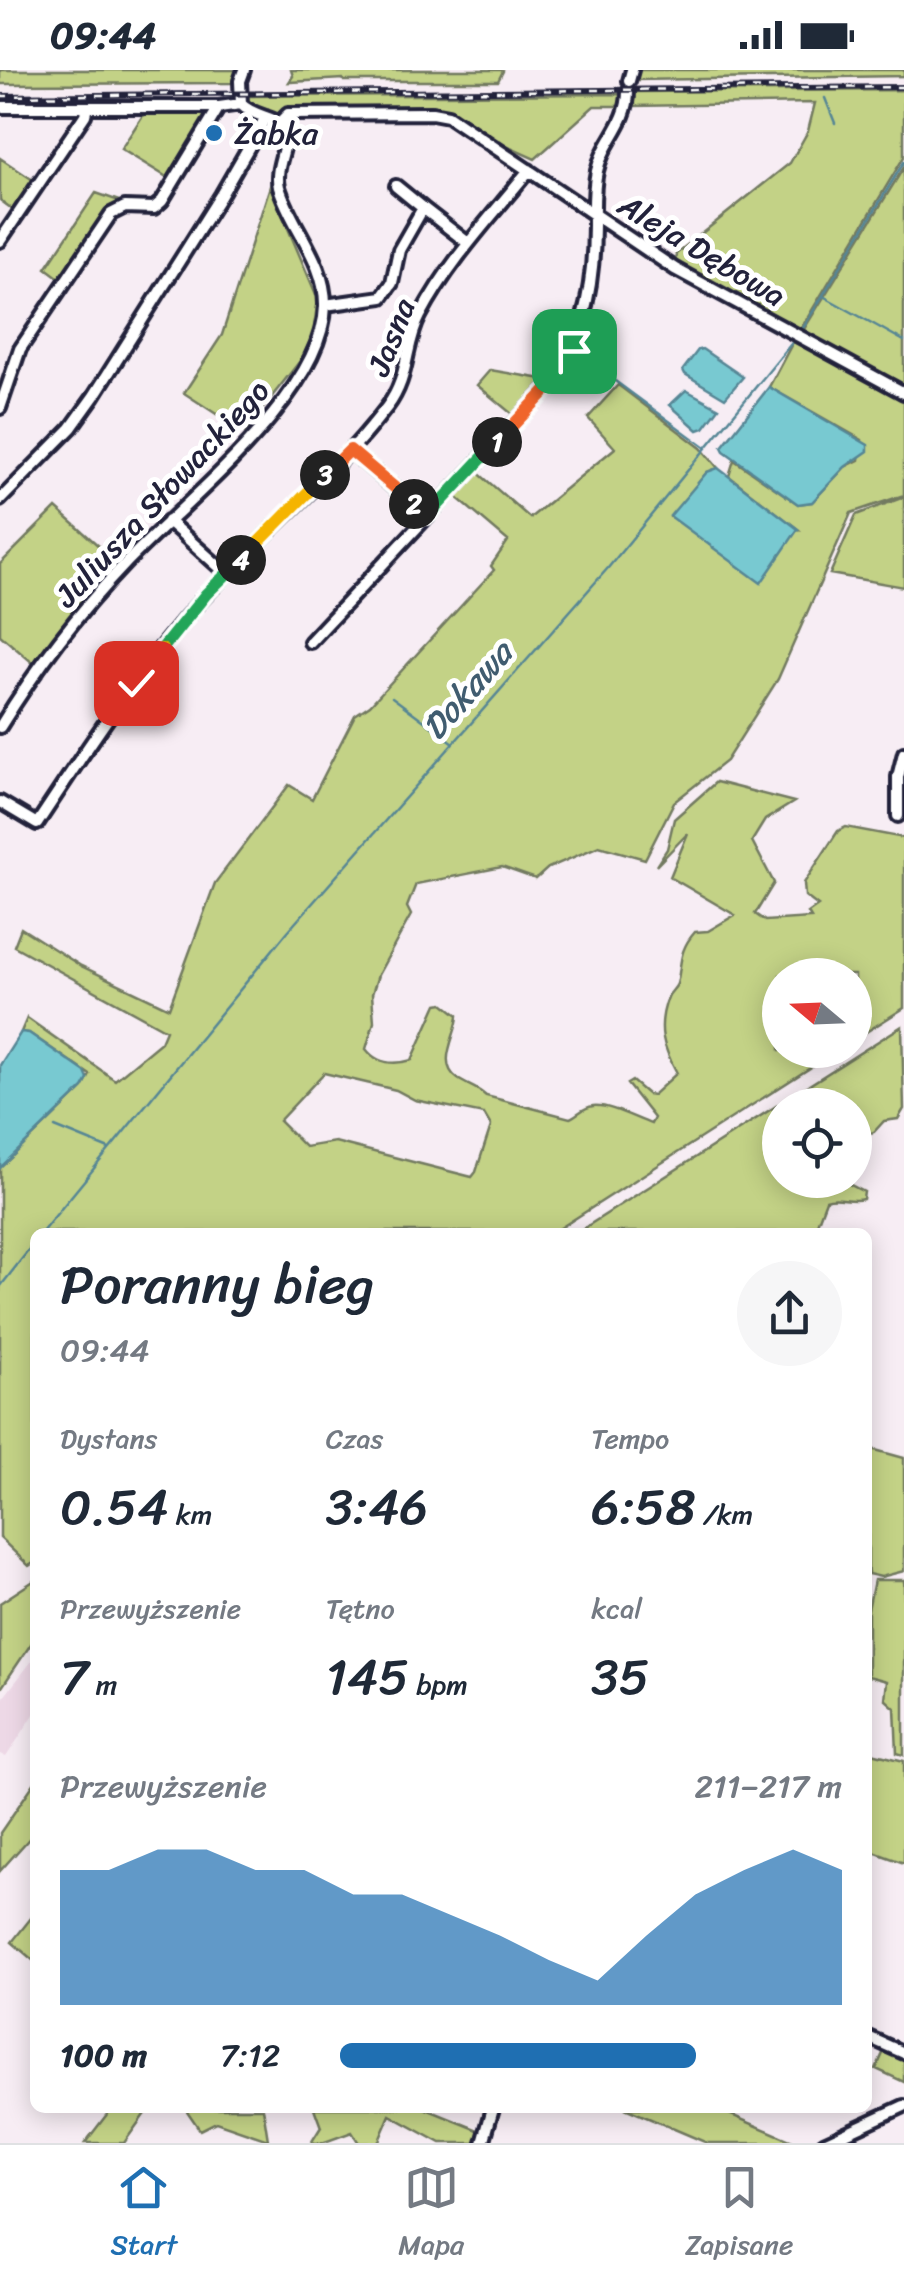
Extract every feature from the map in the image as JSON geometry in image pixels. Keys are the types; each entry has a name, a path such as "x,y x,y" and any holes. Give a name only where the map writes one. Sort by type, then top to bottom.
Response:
{"street":[{"path":"244,70 239,88 241,104 252,113 280,122 288,114 440,114 529,170"},
{"path":"310,642 554,382 574,351 581,329 600,159 624,120 630,81"},
{"path":"0,107 241,104"},
{"path":"0,241 87,106"},
{"path":"0,408 20,350 111,214 125,207 154,208 220,107"},
{"path":"0,500 71,428 94,396 212,211 266,117"},
{"name":"Juliusza Słowackiego","path":"0,727 80,616 124,565 252,438 298,380 317,346 325,305 321,278 279,185 286,136 280,122"},
{"name":"Aleja Dębowa","path":"529,170 674,269 904,393"},
{"name":"Jasna","path":"0,802 37,824 136,683 206,594 350,450 394,397 404,378 412,335 421,315 468,243 529,170"},
{"path":"396,186 468,243"},
{"name":"Jasna","path":"325,305 382,297 388,292 399,250 424,208"},
{"path":"350,450 428,516"},
{"path":"168,521 226,574"},
{"path":"898,816 898,777 904,753"},
{"path":"872,2039 904,2053"},
{"path":"824,2143 904,2106"},
{"path":"483,2143 492,2113"}],"shaded area":[{"path":"30,1663 30,1721 6,1757 0,1754 0,1702"}],"green space":[{"path":"0,70 237,70 235,83 0,84"},
{"path":"291,70 503,71 498,81 289,82"},
{"path":"632,70 904,70 904,76 633,80"},
{"path":"904,90 904,157 799,332 675,264 676,254 790,163 808,131 815,103 632,106 633,92"},
{"path":"621,94 625,106 594,106 535,159 442,111 282,116 252,108 243,99 244,96"},
{"path":"147,109 215,109 170,179 121,149"},
{"path":"0,158 36,182 16,212 0,200"},
{"path":"904,167 904,389 801,334"},
{"path":"270,186 318,299 313,334 303,357 244,432 184,393 222,335"},
{"path":"96,193 122,202 110,209 62,280 46,268"},
{"path":"794,340 904,398 904,495 851,513 778,679 726,761 674,802 645,859 599,846 548,868 536,879 502,867 416,884 407,907 411,915 378,975 372,994 374,1022 366,1049 387,1062 412,1060 437,1004 443,1003 458,1015 449,1048 451,1072 486,1096 570,1118 599,1106 651,1124 654,1118 627,1084 632,1081 653,1095 677,1073 662,1028 664,1008 677,984 683,951 695,932 708,931 735,915 670,877 688,833 656,866 667,849 674,819 716,782 794,802 765,820 752,841 774,883 755,914 765,921 811,918 808,913 818,906 805,896 804,883 838,831 846,827 904,838 904,1008 872,1028 872,958 762,958 762,1068 810,1068 779,1088 762,1088 762,1099 560,1228 30,1228 29,1566 0,1538 0,1168 83,1088 90,1075 29,1033 21,1032 27,1018 115,1080 161,1042 166,1030 14,946 21,928 81,966 169,1008 215,883 289,785 312,799 355,715 370,705 494,570 491,566 508,541 455,496 475,470 530,518 615,448 588,418 618,385 701,448 718,468 707,472 671,517 798,529 729,476 734,460 798,504 812,502 845,467 859,460 862,440 769,387","holes":["324,1073 396,1090 415,1100 484,1114 491,1126 472,1177 335,1142 305,1147 279,1121"]},
{"path":"490,370 548,380 518,419 477,385"},
{"path":"904,497 904,587 830,574 856,515"},
{"path":"56,508 118,563 34,664 0,635 0,564"},
{"path":"902,1026 904,1109 898,1119 884,1121 874,1132 872,1088 804,1088 836,1068 872,1068 872,1045"},
{"path":"762,1115 762,1198 835,1198 826,1200 816,1228 584,1228"},
{"path":"872,1449 904,1458 904,1571 881,1577 872,1575"},
{"path":"874,1580 904,1580 904,1755 897,1753 895,1708 885,1699 887,1681 872,1677"},
{"path":"30,1583 30,1645 0,1690 0,1603"},
{"path":"872,1753 904,1761 904,1863 872,1851"},
{"path":"30,1789 30,1838 0,1871 0,1833"},
{"path":"30,1919 30,1958 12,1942"},
{"path":"885,2049 904,2057 904,2082 876,2069"},
{"path":"108,2113 145,2113 124,2143 85,2143"},
{"path":"188,2113 264,2113 268,2140 216,2122 200,2130"},
{"path":"316,2113 436,2113 483,2132 479,2143 441,2143 390,2115 378,2143 359,2143 352,2132 311,2143 321,2127"},
{"path":"637,2113 727,2113 797,2143 707,2143"}],"water":[{"path":"702,349 743,377 725,398 683,370"},
{"path":"769,387 868,445 868,451 845,467 812,502 798,504 722,447"},
{"path":"686,390 719,408 704,428 698,430 670,405"},
{"path":"718,468 798,529 761,583 670,516 707,472"},
{"path":"21,1032 29,1033 85,1072 88,1079 0,1168 0,1065"}],"waterway":[{"path":"825,98 835,123"},
{"name":"Dokawa","path":"800,333 904,162"},
{"path":"823,296 904,341"},
{"name":"Dokawa","path":"45,1228 288,931 608,568 795,339"},
{"path":"615,381 706,448"},
{"path":"392,697 454,743"},
{"path":"55,1127 109,1149"},
{"name":"Dokawa","path":"0,1287 30,1248"}],"railway":[{"path":"0,96 904,87"}],"place":[{"name":"Żabka","path":"214,133"}],"route":[{"path":"136,683 206,594 350,450 428,516 554,382 574,351"}]}
